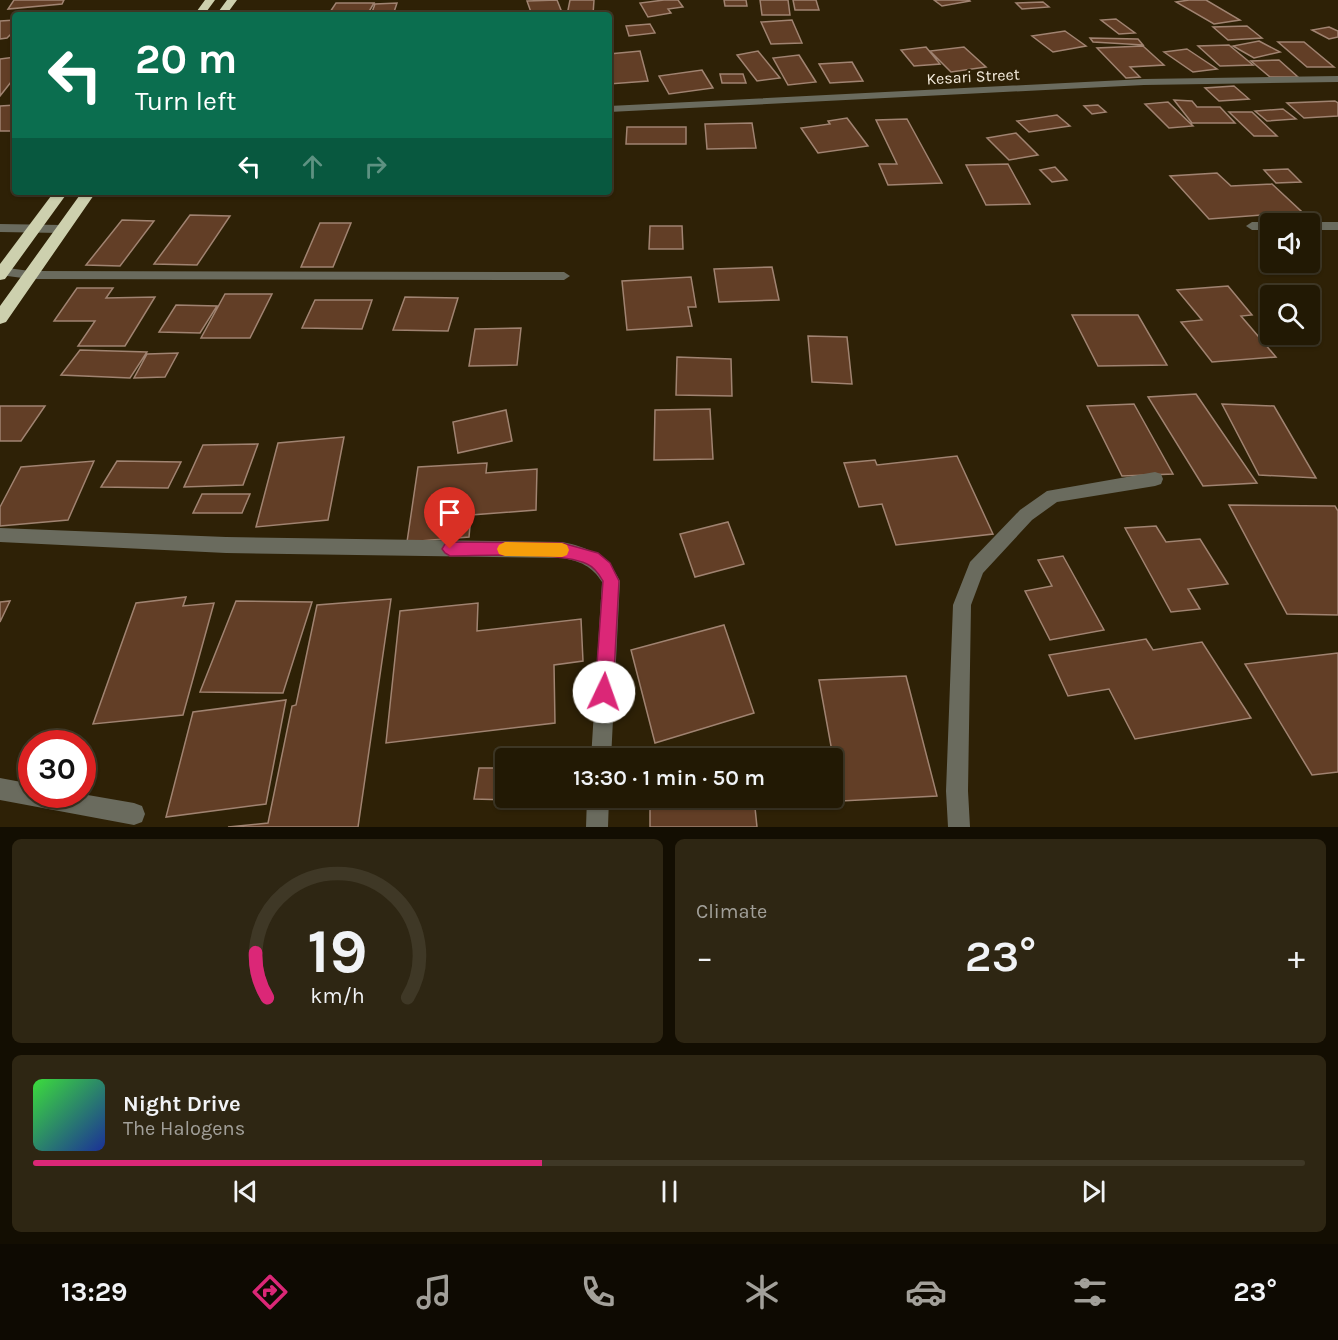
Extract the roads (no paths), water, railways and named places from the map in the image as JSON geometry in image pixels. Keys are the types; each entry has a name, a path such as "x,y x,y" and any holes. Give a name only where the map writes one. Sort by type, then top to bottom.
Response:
{"highway":[{"path":"1,272 59,195"},
{"path":"0,318 61,228 87,195"}],"street":[{"name":"Kesari Street","path":"612,109 1144,82 1338,80"},
{"path":"1252,226 1260,226"},
{"path":"1320,226 1338,226"},
{"path":"0,228 61,228"},
{"path":"1,272 30,275 564,276"},
{"path":"959,827 957,791 962,605 976,568 1026,515 1053,496 1155,479"},
{"path":"0,536 226,545 562,550 593,558 605,568 611,581 602,748"},
{"path":"0,789 134,814"},
{"path":"597,827 598,808"}]}
